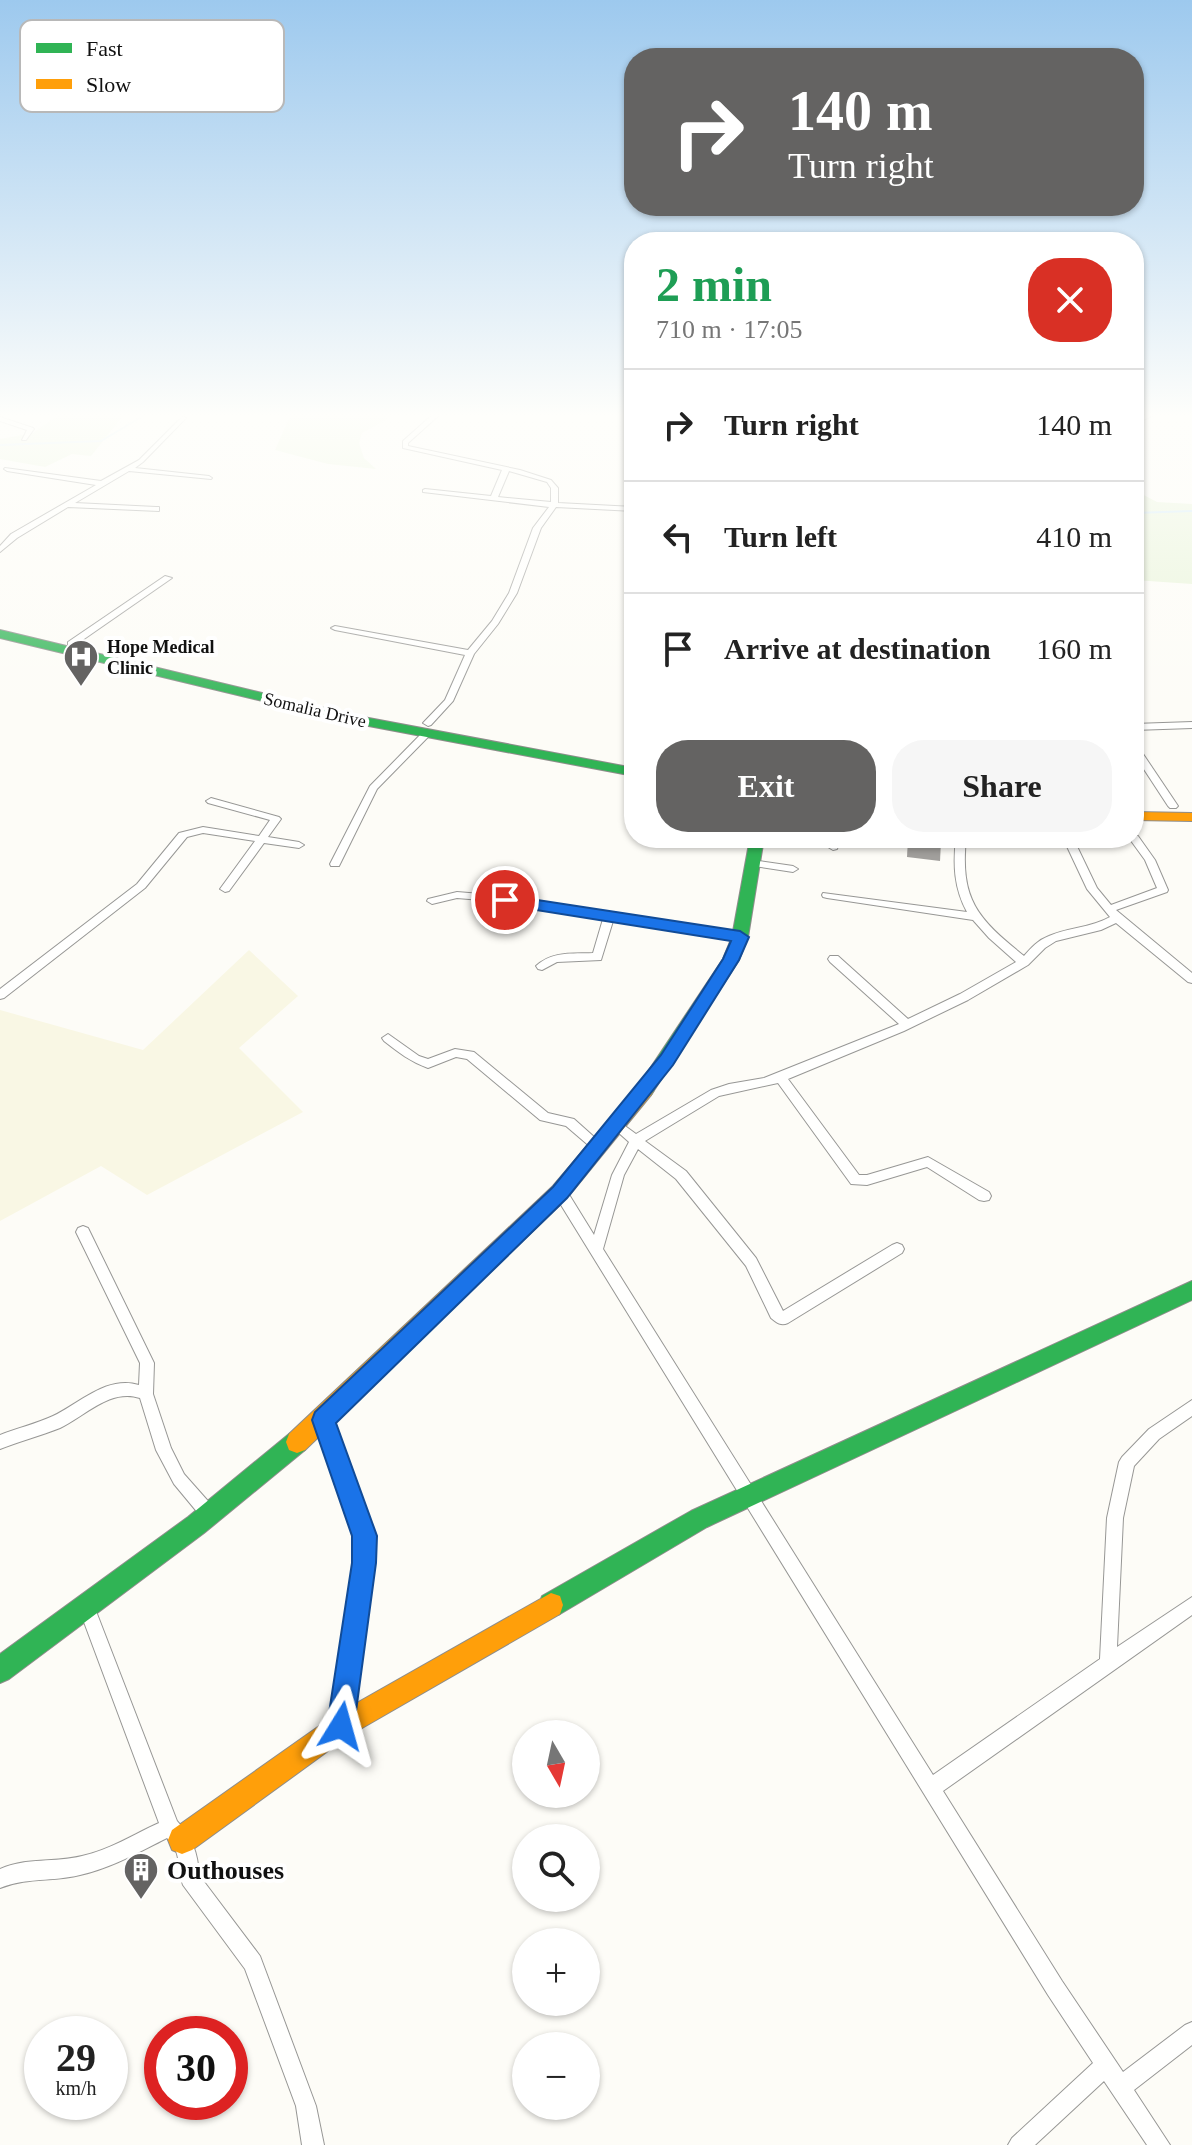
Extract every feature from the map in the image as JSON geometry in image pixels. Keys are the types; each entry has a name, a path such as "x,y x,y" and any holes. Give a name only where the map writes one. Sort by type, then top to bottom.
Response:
{"main road":[{"name":"Somalia Drive","path":"0,627 426,729 624,758"},
{"name":"Somalia Drive","path":"0,634 624,770"},
{"path":"1144,805 1183,806"},
{"path":"1144,816 1192,817"},
{"path":"0,1670 209,1514 323,1420 560,1192 617,1126 682,1038 731,960 740,937 755,848"},
{"path":"176,1834 341,1726 699,1519 1192,1290"}],"street":[{"path":"0,550 14,536 49,516"},
{"path":"335,864 373,788 449,701 470,653 513,593 537,528 546,516"},
{"path":"0,533 14,536"},
{"path":"71,644 168,578"},
{"path":"335,628 470,653"},
{"path":"1144,727 1192,725"},
{"path":"1144,759 1183,806"},
{"path":"211,801 274,816 275,821 225,889"},
{"path":"0,995 141,886 183,835 203,830 299,845"},
{"path":"960,848 958,882 974,917 1024,962"},
{"path":"1073,848 1092,889 1114,914 1192,979"},
{"path":"596,1250 618,1175 636,1140 715,1093 780,1077 905,1023 1024,962 1044,943 1066,934 1088,933 1114,914 1163,890 1141,848"},
{"path":"752,863 793,869"},
{"path":"432,901 457,895 481,897 740,937"},
{"path":"827,895 974,917"},
{"path":"542,966 555,958 597,957 609,917"},
{"path":"834,959 905,1023"},
{"path":"388,1038 415,1059 428,1064 455,1053 470,1055 544,1117 570,1122 598,1147"},
{"path":"780,1077 856,1180 867,1180 928,1162 942,1167 984,1196"},
{"path":"617,1126 681,1175 751,1262 776,1314 783,1319 897,1249"},
{"path":"560,1192 1159,2145"},
{"path":"83,1232 147,1363 146,1394 164,1450 179,1479 209,1514"},
{"path":"0,1442 59,1420 113,1390 134,1387 146,1394"},
{"path":"1108,1664 1115,1518 1127,1462 1154,1434 1192,1407"},
{"path":"323,1420 364,1536 364,1563 341,1726"},
{"path":"932,1787 1192,1605"},
{"path":"86,1606 176,1834 189,1859 190,1878 253,1963 269,2000 306,2106 313,2145"},
{"path":"0,1879 29,1869 59,1871 88,1865 176,1834"},
{"path":"1121,2087 1192,2032"},
{"path":"1019,2145 1106,2065"}],"shaded area":[{"path":"249,950 298,996 239,1048 303,1112 147,1195 101,1166 0,1221 0,1010 143,1050"}],"green space":[{"path":"1144,516 1192,516 1192,584 1144,581"}],"building":[{"path":"907,848 941,848 940,861 907,857"}],"traffic: fast":[{"path":"0,634 358,720 624,770"},
{"path":"645,1090 731,960 740,937 755,848"},
{"path":"551,1605 699,1519 1192,1290"},
{"path":"0,1670 196,1525 297,1442"}],"traffic: slow":[{"path":"1144,816 1192,817"},
{"path":"297,1442 560,1192 645,1090"},
{"path":"182,1840 341,1726 551,1605"}],"place":[{"name":"Hope Medical Clinic","path":"81,688"},
{"name":"Outhouses","path":"141,1901"}],"route":[{"path":"341,1726 364,1563 364,1536 323,1420 476,1269 560,1192 630,1110 667,1060 731,960 740,937 680,925 505,900"}]}
